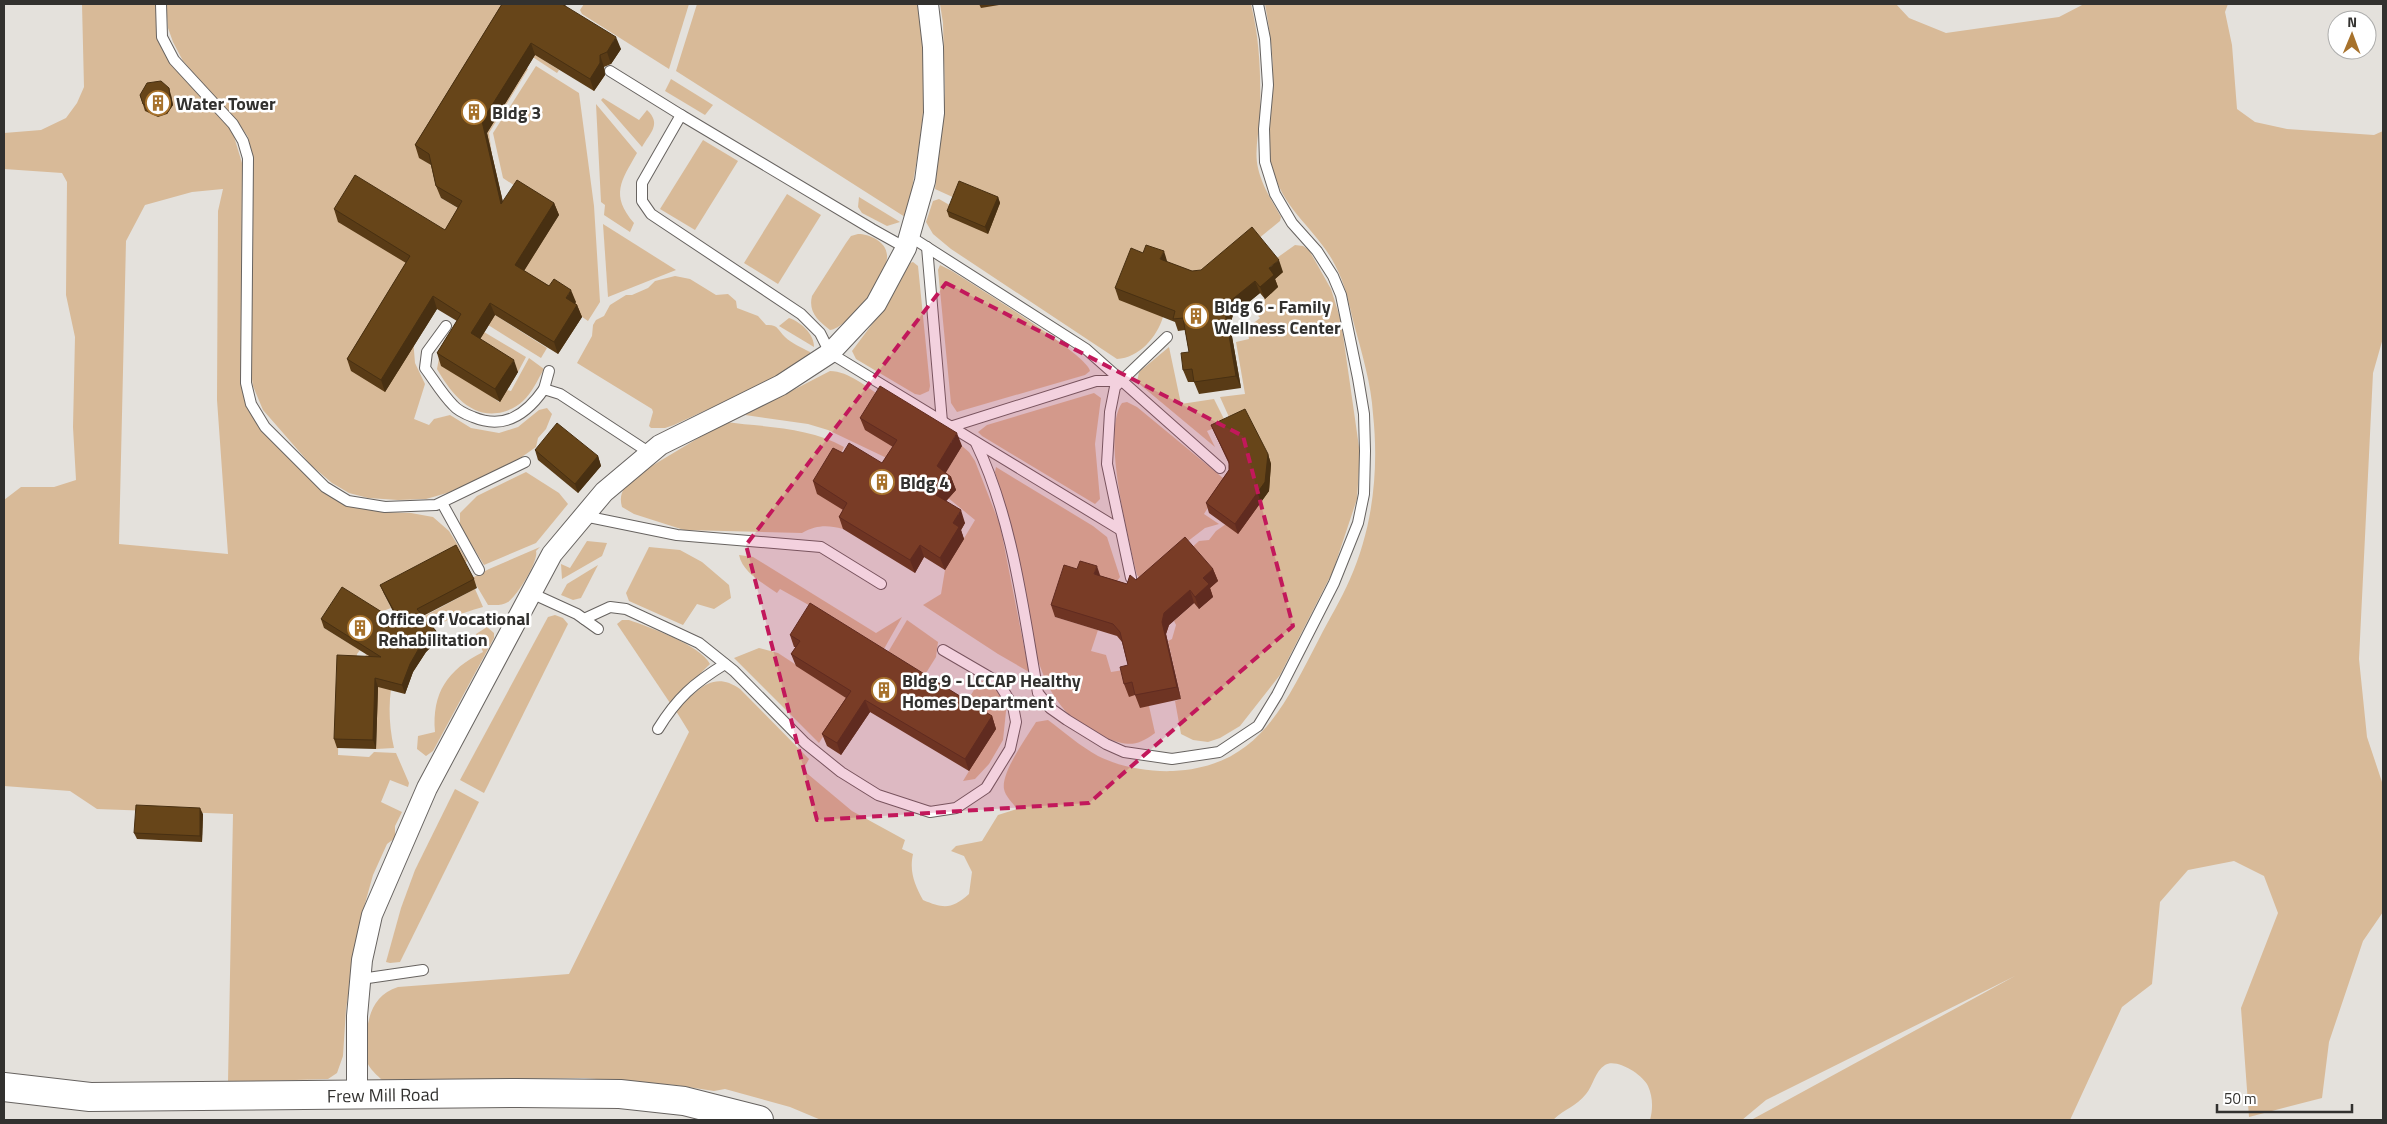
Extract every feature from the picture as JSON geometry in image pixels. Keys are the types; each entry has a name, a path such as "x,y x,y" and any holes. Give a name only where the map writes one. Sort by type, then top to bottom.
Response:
{"street":[{"path":"357,1095 357,1016 360,979 372,915 427,788 552,554 604,492 660,445 780,385 830,353 876,304 915,244 934,113 933,47 928,4"},
{"name":"Frew Mill Road","path":"4,1088 90,1097 518,1093 620,1094 684,1101 759,1120"}],"lane":[{"path":"161,4 162,37 174,60 233,124 243,141 248,158 246,383 251,404 265,427 325,487 348,501 368,506 410,508 436,505 525,462"},
{"path":"976,443 986,464 1004,523 1038,692 1050,708 1084,732 1124,752 1172,759 1219,752 1258,726 1305,643 1334,583 1358,522 1364,494 1365,452 1362,405 1341,295 1333,276 1317,251 1292,223 1275,194 1265,162 1264,129 1268,85 1265,39 1258,4"},
{"path":"610,71 872,229 915,244 1086,349 1119,381 1220,468"},
{"path":"681,115 642,183 642,201 651,214 801,314 820,333 830,353 1120,529"},
{"path":"915,244 946,425"},
{"path":"446,326 427,352 425,368 454,406 464,414 484,422 503,422 519,415 534,403 544,389 548,371"},
{"path":"1131,578 1107,464 1110,412 1115,387 1119,381 1167,337"},
{"path":"946,425 1096,381 1119,381"},
{"path":"544,389 560,394 650,453"},
{"path":"442,503 479,570"},
{"path":"584,516 677,535 821,547 881,584"},
{"path":"531,593 584,619 598,630"},
{"path":"584,619 610,607 626,609 698,643 725,664 774,709 805,742 841,772 878,795 930,812 956,808 986,788 1010,749 1016,722 1013,706 998,682 943,650"},
{"path":"658,729 672,706 701,679 725,664"},
{"path":"360,979 423,970"}],"highlighted area":[{"path":"946,283 1243,436 1293,626 1089,803 817,820 746,545"}],"shaded area":[{"path":"82,4 156,4 159,38 232,130 242,163 241,378 246,400 343,504 382,512 411,513 433,517 449,531 467,560 465,565 384,594 391,608 383,611 380,617 324,628 360,650 357,654 356,664 340,664 338,755 369,757 374,752 396,753 409,783 408,787 390,780 381,802 402,812 395,826 395,838 387,844 373,875 359,925 346,1009 343,1056 337,1073 328,1079 228,1082 233,814 97,809 70,791 4,786 4,500 21,487 54,487 76,480 73,427 75,337 66,295 67,182 62,173 4,169 4,133 41,130 66,118 77,103 84,87","holes":["223,189 218,211 217,400 228,554 119,544 126,241 145,205 192,192"]},
{"path":"166,4 514,4 420,158 433,166 441,198 466,213 407,264 415,363 425,384 414,419 429,425 434,419 450,415 471,428 499,433 518,427 539,410 547,408 552,414 546,429 538,438 536,447 516,461 447,493 426,499 368,498 349,493 332,483 311,465 263,410 253,386 250,365 253,169 248,137 240,125 183,61 168,28"},
{"path":"584,4 689,4 669,69 582,14 580,10"},
{"path":"697,4 918,4 924,46 923,111 912,191 905,217 676,71"},
{"path":"940,4 1251,4 1258,45 1260,73 1257,162 1265,187 1281,217 1280,221 1163,317 1152,339 1140,351 1125,358 1117,359 951,249 933,234 926,222 933,201 939,199 953,207 957,199 935,189 945,94 943,23"},
{"path":"1265,4 1896,4 1909,18 1946,33 2059,17 2084,4 2228,4 2225,12 2232,45 2237,109 2255,122 2287,129 2374,135 2383,131 2383,338 2373,373 2359,659 2367,737 2383,785 2383,912 2363,941 2329,1042 2322,1098 2249,1117 2241,1008 2278,913 2264,876 2234,861 2188,870 2160,902 2152,984 2122,1007 2070,1120 1751,1120 2015,976 1766,1100 1742,1120 1650,1120 1652,1099 1648,1086 1641,1077 1629,1069 1610,1063 1599,1071 1582,1098 1553,1120 821,1120 790,1107 725,1089 714,1091 675,1085 584,1078 382,1080 373,1072 366,1057 367,1028 376,1003 389,991 398,987 569,974 689,732 676,711 705,685 721,681 730,683 740,689 809,759 803,770 852,811 905,840 902,849 913,854 912,867 914,878 923,900 942,906 958,903 969,894 972,872 964,856 951,851 956,846 982,841 998,815 1017,809 1006,794 1004,782 1010,764 1036,722 1048,720 1085,748 1107,760 1144,770 1164,771 1202,767 1227,758 1247,745 1265,729 1293,687 1339,602 1358,559 1369,519 1372,498 1375,435 1372,402 1363,357 1341,279 1335,265 1319,240 1284,196 1272,167 1269,134 1273,66"},
{"path":"523,47 559,70 557,73 522,50"},
{"path":"515,60 528,69 489,133 492,155 487,133 526,70"},
{"path":"536,66 579,93 594,206 600,302 588,321 521,275 559,215 503,178 493,133"},
{"path":"671,79 713,105 705,115 665,91"},
{"path":"603,98 639,120 647,110 651,115 654,120 653,128 642,147 601,100"},
{"path":"596,104 637,153 626,172 620,188 622,204 634,223 630,232 604,215 605,205 601,202"},
{"path":"703,140 738,161 695,230 660,209"},
{"path":"787,194 821,215 778,284 744,263"},
{"path":"859,197 900,222 887,226 862,213 858,207"},
{"path":"603,224 676,270 608,297"},
{"path":"858,234 872,237 884,246 887,255 886,264 875,287 857,310 838,327 830,330 815,316 811,307 812,296 851,236"},
{"path":"1295,245 1303,246 1309,250 1331,289 1341,321 1360,454 1357,499 1333,571 1280,675 1240,726 1220,738 1208,742 1193,740 1181,734 1175,701 1181,699 1168,641 1172,639 1176,625 1174,621 1194,603 1199,609 1213,597 1189,550 1199,541 1209,540 1216,531 1226,524 1238,533 1233,426 1220,397 1245,394 1236,342 1249,339 1247,328 1260,318 1252,309 1278,287 1273,281 1274,260"},
{"path":"913,262 918,266 930,386 929,391 920,395 915,394 856,359 852,351 888,303 910,263"},
{"path":"940,265 982,290 1051,336 1070,350 1090,371 1085,375 957,412 951,403 938,270"},
{"path":"675,276 690,279 716,295 728,294 736,301 737,308 758,316 766,325 775,327 790,341 810,352 810,356 761,384 674,425 665,428 651,428 649,426 653,412 652,409 577,363 592,336 593,325 596,320 604,316 610,305 626,295 632,295 648,288 655,281"},
{"path":"492,313 547,348 541,358 485,323"},
{"path":"789,318 798,322 806,329 812,338 814,347 779,326"},
{"path":"484,332 526,357 518,372 476,346"},
{"path":"1169,347 1181,404 1214,399 1226,423 1207,431 1215,447 1137,382 1139,372"},
{"path":"439,358 499,402 507,390 511,391 529,358 544,369 526,398 514,408 503,412 481,412 463,402 449,387 437,369"},
{"path":"830,371 851,377 884,398 901,452 895,462 828,430 808,424 745,415"},
{"path":"1094,393 1101,398 1095,444 1100,499 1095,504 978,432 987,425"},
{"path":"1127,402 1137,407 1223,478 1222,485 1204,514 1219,524 1205,528 1140,578 1137,575 1128,538 1115,461 1114,437 1116,417 1122,403"},
{"path":"725,422 771,427 816,435 844,447 838,460 852,515 843,529 822,526 802,533 684,530 634,514 622,507 621,498 623,490 635,476"},
{"path":"962,446 975,461 1000,525 1029,672 923,605 941,594 945,570 975,520 936,488"},
{"path":"996,467 1093,526 1107,537 1120,577 1115,584 1055,617 1098,630 1091,651 1106,655 1111,672 1130,669 1137,695 1149,706 1155,733 1142,741 1132,744 1120,743 1106,738 1081,724 1062,706 1048,684 1038,660 1031,633 1018,553 995,472"},
{"path":"526,472 559,493 568,504 536,543 484,565 460,526 460,513 477,496"},
{"path":"587,541 607,543 602,556 562,579 561,564 570,568"},
{"path":"540,547 536,551 534,562 517,593 508,602 488,605 472,578"},
{"path":"649,547 680,550 702,562 729,585 731,598 714,609 697,604 683,625 629,601 626,593"},
{"path":"739,555 753,557 876,633 902,617 880,656 823,613 780,589 777,593 759,581 745,567"},
{"path":"598,565 581,598 573,600 561,595 567,584"},
{"path":"475,589 483,607 446,621 414,643 394,630 396,627 385,620 394,613 402,628"},
{"path":"555,615 563,618 568,624 484,793 460,780 548,617"},
{"path":"622,620 629,620 649,627 685,644 696,650 710,664 670,703 617,624"},
{"path":"907,620 938,642 936,657 921,681 884,659"},
{"path":"487,627 494,633 494,638 433,751 426,756 417,749 418,736 435,732 436,706 439,694 451,675 470,659 483,652 476,634"},
{"path":"759,648 778,653 847,698 819,743 734,658"},
{"path":"366,654 375,660 377,657 395,669 390,708 394,748 376,749 378,665 363,665"},
{"path":"983,681 992,682 1007,702 1003,740 989,764 975,779 963,781 969,771 963,708 977,685"},
{"path":"455,789 479,802 400,962 386,962 401,908 415,870"}],"building":[{"path":"502,4 562,4 616,37 607,52 600,55 600,63 590,79 531,43 482,121 501,204 517,180 554,203 515,265 549,286 554,279 571,290 566,298 577,305 554,342 490,303 471,333 514,360 495,389 437,353 461,314 433,296 381,380 347,359 410,256 334,209 355,175 445,230 462,201 436,186 429,154 415,145"},
{"name":"Water Tower","path":"161,81 169,88 170,98 165,107 156,111 143,104 140,95 147,83"},
{"path":"959,181 998,197 985,227 947,211"},
{"name":"Bldg 6 - Family Wellness Center","path":"1252,227 1279,260 1269,268 1274,275 1260,287 1255,281 1229,302 1225,312 1236,376 1194,382 1192,369 1183,370 1181,353 1189,352 1183,318 1173,319 1175,311 1115,288 1131,248 1143,253 1146,245 1164,251 1160,259 1192,271 1201,270"},
{"name":"Bldg 4","path":"880,386 957,433 937,466 951,477 936,495 961,510 953,523 959,527 940,558 920,545 910,560 839,517 847,503 813,481 833,448 843,453 849,443 882,463 897,440 860,418"},
{"path":"1245,409 1268,454 1265,482 1235,524 1206,503 1229,470 1229,462 1211,425"},
{"path":"557,423 598,456 575,484 535,450"},
{"path":"1185,537 1213,569 1203,578 1209,584 1195,597 1190,590 1164,613 1162,622 1177,687 1135,695 1132,682 1124,684 1120,667 1128,665 1120,632 1113,624 1051,605 1064,565 1077,569 1080,561 1097,566 1094,574 1127,584 1130,575 1136,580"},
{"path":"456,545 474,579 417,609 436,631 422,643 410,664 402,685 375,678 373,740 334,739 337,655 381,657 321,619 342,587 401,624 380,585"},
{"name":"Bldg 9 - LCCAP Healthy Homes Department","path":"810,603 992,716 965,759 865,700 837,743 822,734 851,691 791,654 800,641 790,635"},
{"path":"136,805 200,808 200,836 134,833"}],"place":[{"name":"Water Tower","path":"158,103"},
{"name":"Bldg 3","path":"474,112"},
{"name":"Bldg 6 - Family Wellness Center","path":"1196,316"},
{"name":"Bldg 4","path":"882,482"},
{"name":"Office of Vocational Rehabilitation","path":"360,628"},
{"name":"Bldg 9 - LCCAP Healthy Homes Department","path":"884,690"}]}
